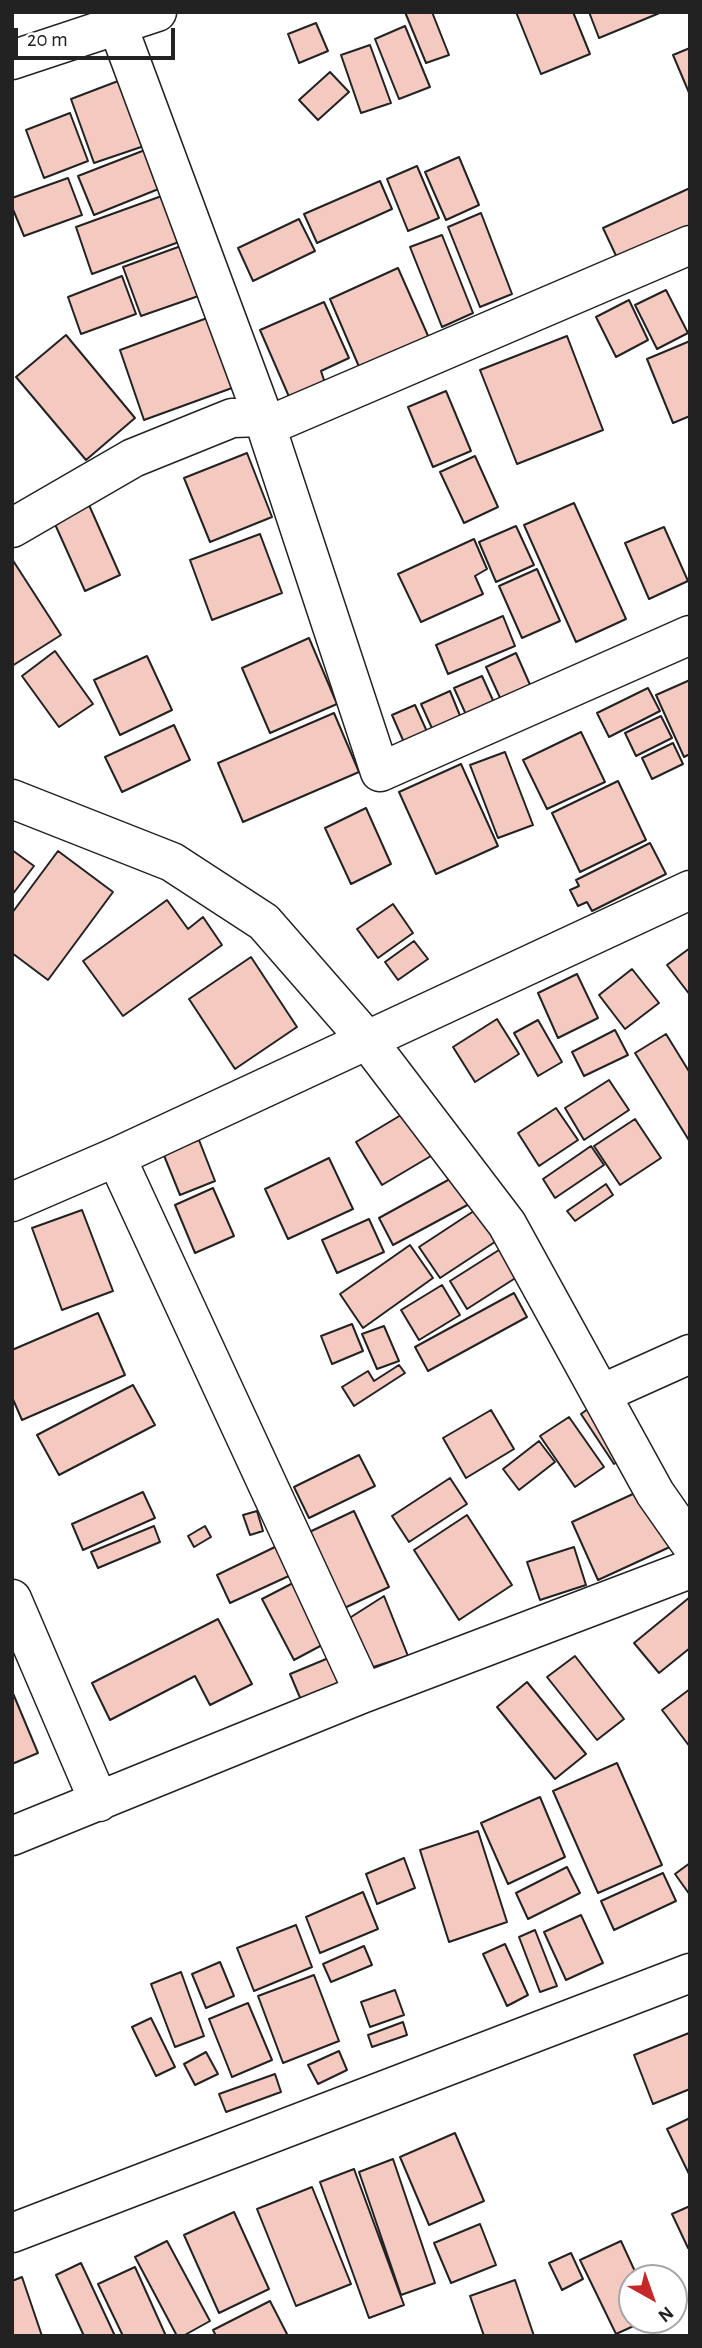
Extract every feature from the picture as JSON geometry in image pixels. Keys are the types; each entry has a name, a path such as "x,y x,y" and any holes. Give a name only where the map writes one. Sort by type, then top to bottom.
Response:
{"street":[{"path":"12,60 157,12"},
{"path":"117,24 262,417 380,772 690,635"},
{"path":"12,528 133,458 232,418 262,417 279,421 690,244"},
{"path":"12,799 172,862 264,922 367,1040 507,1224 655,1493 690,1543"},
{"path":"12,1202 116,1157 690,890"},
{"path":"116,1157 364,1693"},
{"path":"601,1394 690,1354"},
{"path":"12,1836 364,1693 690,1569"},
{"path":"12,1598 99,1802"},
{"path":"12,2233 690,1973"}],"building":[{"path":"405,12 432,12 449,55 426,63"},
{"path":"516,12 573,12 590,54 541,74"},
{"path":"589,12 662,12 599,38"},
{"path":"316,23 328,51 299,63 288,34"},
{"path":"405,26 430,87 399,99 375,39"},
{"path":"370,45 391,103 361,113 341,55"},
{"path":"690,48 690,95 673,55"},
{"path":"330,72 349,92 318,120 299,100"},
{"path":"126,78 150,144 94,163 71,99"},
{"path":"70,113 88,161 44,178 26,130"},
{"path":"150,148 166,186 94,215 78,176"},
{"path":"459,157 479,205 446,220 425,172"},
{"path":"417,166 439,218 408,231 387,179"},
{"path":"68,178 82,215 24,236 12,207 12,198"},
{"path":"380,181 392,209 317,243 304,214"},
{"path":"690,188 690,229 619,262 603,228"},
{"path":"170,193 187,239 92,274 76,227"},
{"path":"481,213 512,294 480,307 448,227"},
{"path":"299,219 315,251 253,281 238,248"},
{"path":"442,235 473,313 442,327 410,247"},
{"path":"192,242 210,292 141,316 123,267"},
{"path":"398,268 429,338 360,369 330,299"},
{"path":"122,276 136,314 81,334 68,297"},
{"path":"666,290 688,333 657,349 635,305"},
{"path":"629,300 648,340 616,357 596,317"},
{"path":"324,302 349,358 321,371 325,383 290,399 260,330"},
{"path":"218,314 243,384 144,420 120,350"},
{"path":"66,335 135,418 86,460 16,377"},
{"path":"567,336 603,430 517,464 480,370"},
{"path":"690,341 690,416 673,423 647,359"},
{"path":"446,391 471,451 433,467 408,407"},
{"path":"247,453 272,517 210,542 184,478"},
{"path":"475,456 498,507 464,523 440,472"},
{"path":"574,503 626,619 576,642 524,525"},
{"path":"89,505 120,575 85,591 54,522"},
{"path":"516,526 534,565 496,582 479,542"},
{"path":"664,527 688,581 649,599 625,543"},
{"path":"260,534 282,593 212,620 190,560"},
{"path":"474,539 487,569 475,576 483,594 421,622 398,574"},
{"path":"12,559 61,635 12,666"},
{"path":"537,569 560,621 522,638 499,586"},
{"path":"503,616 515,646 448,674 436,645"},
{"path":"309,638 337,704 270,733 242,668"},
{"path":"55,651 93,704 59,727 22,676"},
{"path":"516,653 531,687 501,700 486,667"},
{"path":"147,656 172,710 120,735 94,680"},
{"path":"482,676 496,707 468,719 454,688"},
{"path":"690,680 690,754 684,757 656,695"},
{"path":"648,688 660,711 609,737 597,713"},
{"path":"450,691 463,723 435,735 421,704"},
{"path":"415,705 429,736 406,747 392,715"},
{"path":"334,713 359,772 243,822 218,763"},
{"path":"661,716 672,738 636,756 625,733"},
{"path":"174,725 190,760 122,792 105,757"},
{"path":"581,732 605,782 547,809 523,760"},
{"path":"673,743 683,764 652,779 642,758"},
{"path":"505,752 533,825 498,838 470,765"},
{"path":"461,764 498,846 436,874 399,792"},
{"path":"618,781 646,840 580,872 552,813"},
{"path":"366,808 391,864 351,884 325,828"},
{"path":"650,843 666,874 592,911 587,902 578,906 570,890 579,886 576,880"},
{"path":"12,850 34,866 12,895"},
{"path":"58,851 113,892 48,980 12,953 12,913"},
{"path":"167,900 188,929 203,917 222,945 123,1016 83,961"},
{"path":"393,904 413,933 378,958 357,929"},
{"path":"414,941 428,959 398,980 385,962"},
{"path":"690,948 690,995 667,965"},
{"path":"251,957 297,1027 235,1069 189,999"},
{"path":"632,969 659,1003 625,1029 599,995"},
{"path":"577,974 598,1018 558,1038 538,993"},
{"path":"497,1019 519,1054 475,1082 453,1047"},
{"path":"538,1020 562,1062 538,1076 514,1033"},
{"path":"615,1030 628,1055 584,1076 572,1052"},
{"path":"666,1034 690,1073 690,1142 635,1053"},
{"path":"609,1080 629,1110 584,1140 565,1108"},
{"path":"556,1108 578,1140 539,1166 518,1133"},
{"path":"411,1109 436,1153 382,1185 356,1142"},
{"path":"635,1119 661,1158 620,1185 594,1146"},
{"path":"199,1140 215,1181 180,1195 163,1153"},
{"path":"591,1146 604,1165 555,1198 543,1179"},
{"path":"329,1158 353,1209 288,1239 265,1189"},
{"path":"459,1174 473,1202 393,1245 379,1218"},
{"path":"606,1184 613,1195 575,1221 567,1211"},
{"path":"213,1188 234,1236 195,1253 175,1205"},
{"path":"483,1205 504,1236 440,1278 419,1247"},
{"path":"82,1210 113,1291 62,1310 32,1228"},
{"path":"369,1219 384,1252 337,1273 322,1240"},
{"path":"510,1243 528,1270 467,1309 450,1281"},
{"path":"410,1245 433,1278 363,1328 340,1294"},
{"path":"442,1285 460,1315 419,1340 401,1310"},
{"path":"514,1293 527,1317 428,1371 415,1347"},
{"path":"98,1313 125,1375 22,1420 12,1397 12,1350"},
{"path":"352,1324 363,1351 332,1364 321,1336"},
{"path":"384,1326 399,1361 377,1369 362,1334"},
{"path":"399,1365 405,1373 354,1406 342,1387 368,1371 374,1381"},
{"path":"133,1385 155,1425 59,1475 37,1435"},
{"path":"596,1403 629,1455 614,1464 581,1414"},
{"path":"491,1410 514,1449 466,1478 443,1438"},
{"path":"569,1417 604,1467 575,1487 540,1436"},
{"path":"539,1441 555,1462 519,1490 503,1469"},
{"path":"359,1455 375,1486 309,1518 294,1487"},
{"path":"450,1478 467,1504 409,1542 392,1516"},
{"path":"646,1488 672,1546 598,1580 572,1522"},
{"path":"143,1492 155,1518 83,1550 72,1524"},
{"path":"257,1511 263,1531 250,1535 243,1515"},
{"path":"354,1511 389,1587 338,1611 303,1535"},
{"path":"467,1515 512,1585 459,1620 414,1550"},
{"path":"154,1526 160,1542 98,1568 91,1552"},
{"path":"205,1526 211,1537 194,1547 188,1536"},
{"path":"277,1546 291,1575 230,1603 217,1575"},
{"path":"574,1547 586,1585 540,1600 527,1562"},
{"path":"293,1583 324,1644 294,1660 262,1599"},
{"path":"384,1596 408,1656 367,1669 337,1626"},
{"path":"690,1597 690,1648 659,1673 634,1643"},
{"path":"218,1619 252,1684 210,1705 195,1676 110,1720 92,1683"},
{"path":"575,1656 624,1719 597,1740 547,1677"},
{"path":"331,1657 342,1683 301,1700 290,1674"},
{"path":"527,1682 586,1754 555,1779 497,1707"},
{"path":"690,1689 690,1747 662,1710"},
{"path":"12,1691 38,1753 12,1764"},
{"path":"617,1763 662,1865 598,1893 553,1791"},
{"path":"540,1797 565,1857 508,1884 481,1823"},
{"path":"478,1831 507,1922 449,1942 420,1850"},
{"path":"404,1858 415,1888 377,1904 366,1874"},
{"path":"690,1863 690,1895 675,1874"},
{"path":"567,1867 580,1893 528,1919 516,1893"},
{"path":"663,1873 676,1901 614,1930 601,1901"},
{"path":"363,1892 378,1929 320,1953 306,1917"},
{"path":"581,1915 603,1963 566,1980 544,1932"},
{"path":"296,1925 312,1967 254,1991 237,1948"},
{"path":"535,1930 557,1986 540,1992 519,1937"},
{"path":"505,1944 528,1995 507,2006 483,1954"},
{"path":"364,1946 372,1965 331,1982 323,1964"},
{"path":"220,1962 234,1996 206,2008 192,1974"},
{"path":"181,1972 204,2036 175,2047 151,1984"},
{"path":"314,1975 339,2041 283,2063 258,1996"},
{"path":"395,1990 404,2015 370,2027 361,2002"},
{"path":"248,2003 272,2060 232,2077 209,2019"},
{"path":"151,2018 175,2067 156,2076 132,2027"},
{"path":"403,2022 407,2035 372,2047 368,2035"},
{"path":"689,2033 690,2089 653,2104 634,2055"},
{"path":"339,2051 347,2070 318,2084 308,2065"},
{"path":"206,2052 218,2074 195,2085 184,2064"},
{"path":"275,2074 281,2092 226,2112 219,2094"},
{"path":"690,2118 690,2176 667,2129"},
{"path":"455,2133 484,2201 429,2225 400,2157"},
{"path":"393,2159 435,2283 401,2295 359,2172"},
{"path":"354,2169 404,2305 369,2318 320,2182"},
{"path":"312,2187 351,2284 296,2306 257,2209"},
{"path":"690,2206 690,2247 688,2248 672,2214"},
{"path":"234,2212 269,2289 219,2313 184,2235"},
{"path":"480,2224 496,2265 451,2283 434,2243"},
{"path":"167,2241 210,2321 183,2336 177,2336 135,2257"},
{"path":"621,2241 632,2264 618,2264 618,2333 616,2334 580,2260"},
{"path":"571,2253 583,2279 562,2290 549,2263"},
{"path":"81,2263 115,2336 84,2336 56,2275"},
{"path":"135,2267 166,2336 123,2336 98,2284"},
{"path":"22,2277 42,2336 12,2336 12,2281"},
{"path":"515,2280 534,2336 484,2336 470,2296"},
{"path":"270,2301 288,2336 216,2336 213,2330"}]}
